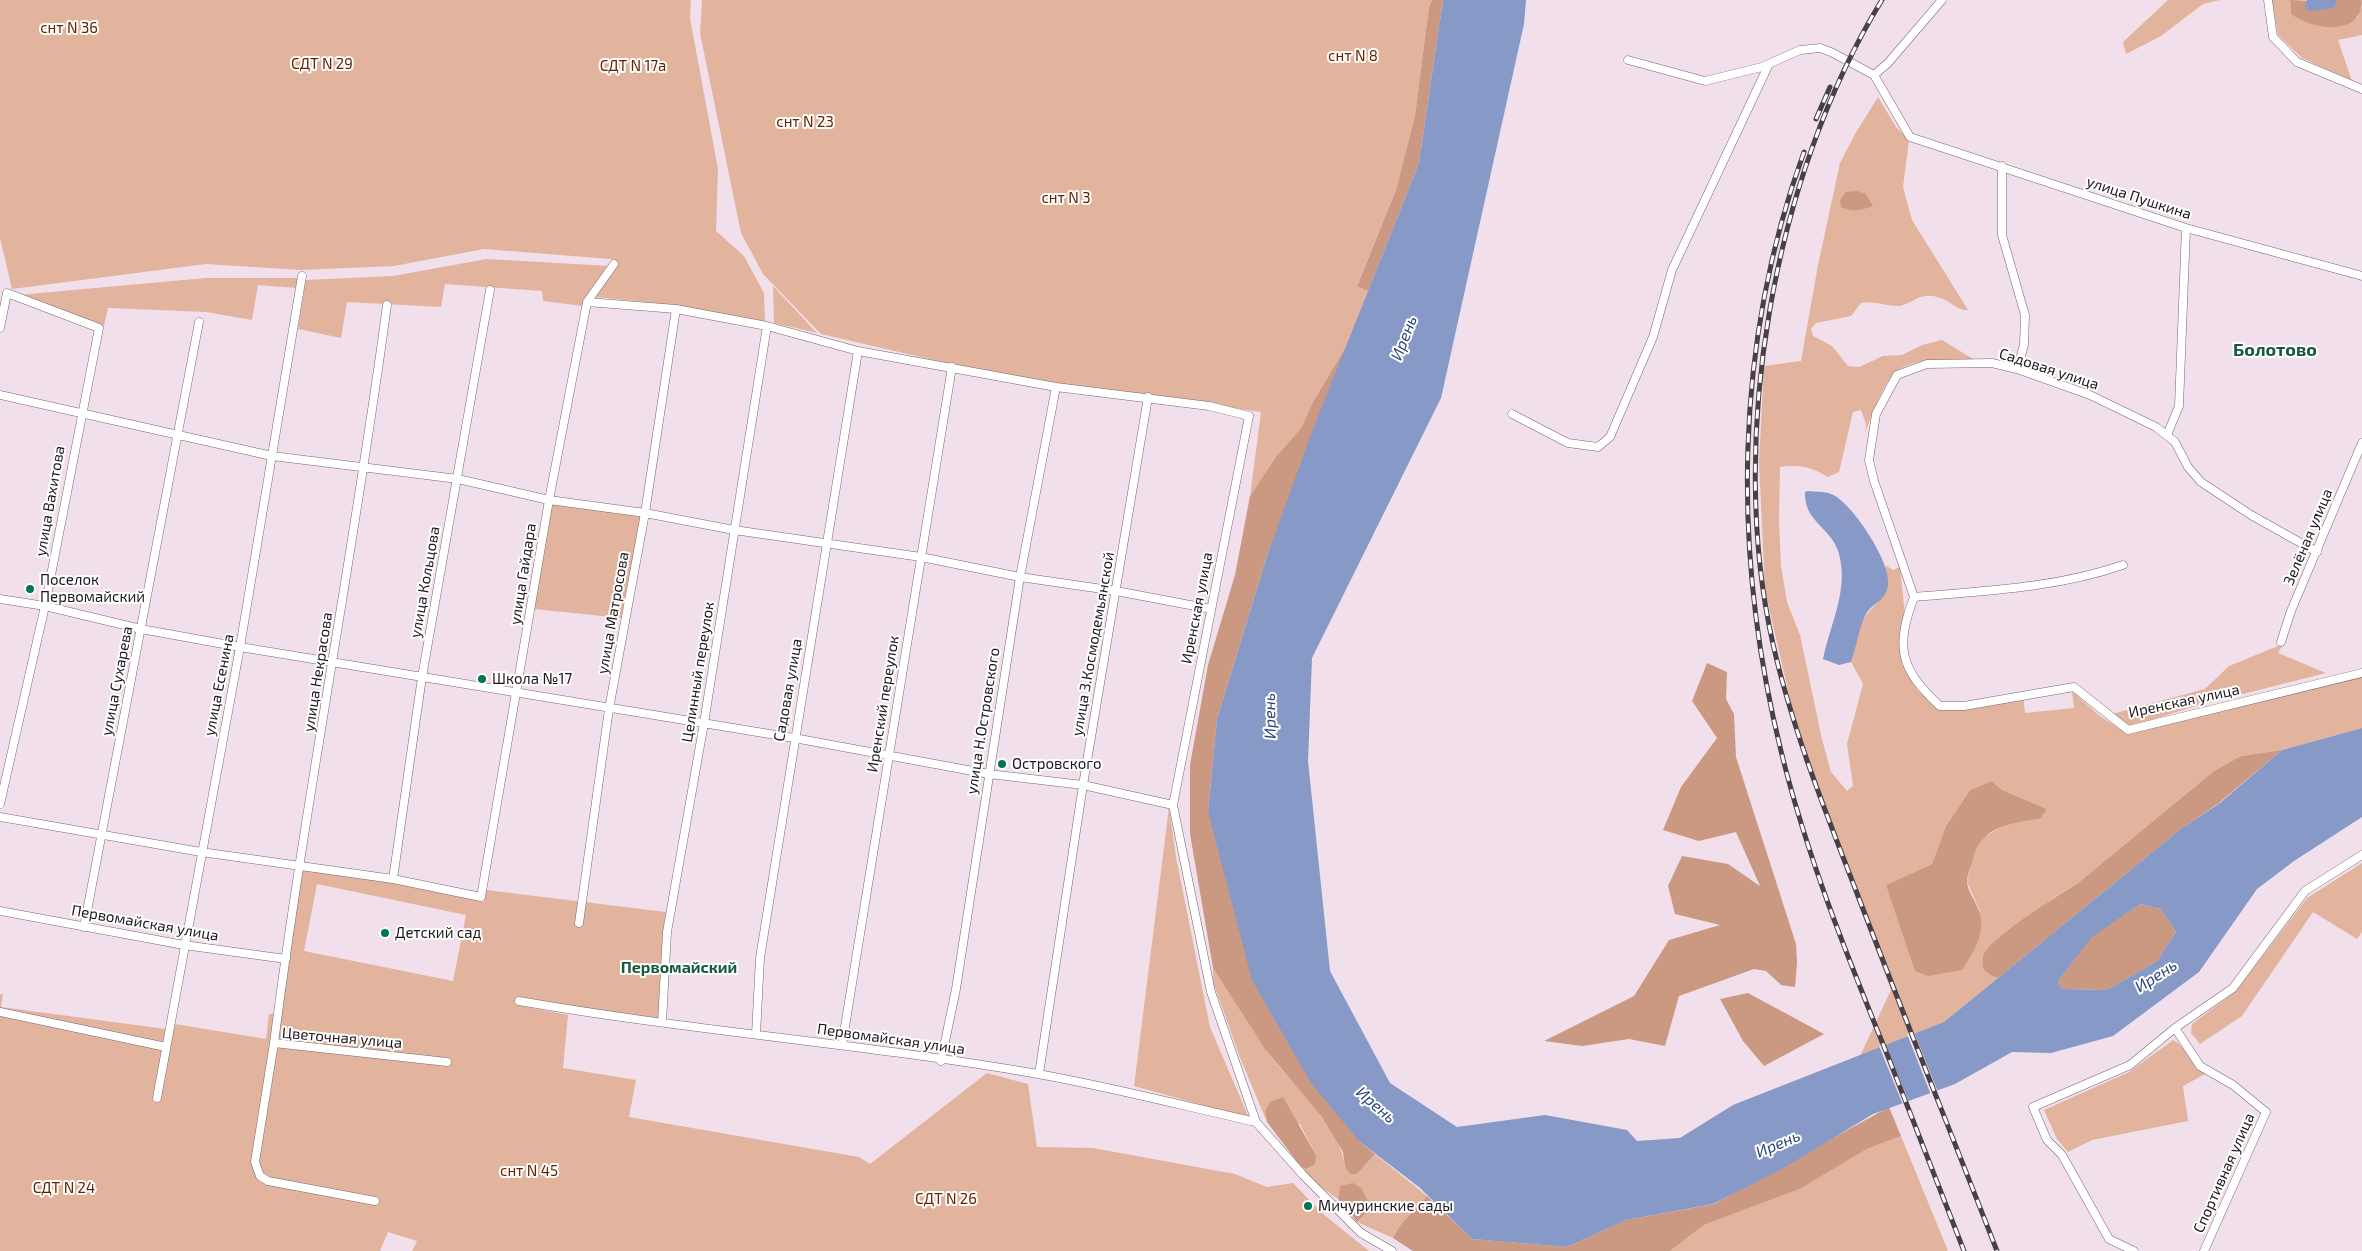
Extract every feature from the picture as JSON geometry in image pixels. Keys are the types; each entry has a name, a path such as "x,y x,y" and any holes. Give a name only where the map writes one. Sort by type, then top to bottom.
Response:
{"street":[{"path":"1628,60 1705,81 1769,64 1800,50 1820,48 1874,75 1888,63 1942,0"},
{"path":"2268,0 2273,37 2297,62 2362,89"},
{"path":"1512,414 1568,443 1598,448 1610,436 1653,337 1672,270 1769,64"},
{"name":"улица Пушкина","path":"1874,75 1910,137 2186,228 2362,276"},
{"path":"2002,166 2002,235 2025,315 2024,345 2017,369"},
{"path":"2167,435 2179,406 2186,228"},
{"name":"улица Гайдара","path":"393,879 480,897 517,694 549,500 587,302 614,264"},
{"name":"улица Есенина","path":"157,1098 240,647 302,276"},
{"name":"улица Кольцова","path":"393,879 422,677 490,290"},
{"name":"улица Вахитова","path":"0,328 7,293 98,328 80,413 45,606 0,804"},
{"path":"587,302 676,309 768,326 858,351 1056,387 1148,397"},
{"name":"улица Некрасова","path":"274,1043 300,864 365,468 387,305"},
{"name":"улица Матросова","path":"579,923 609,709 645,513 676,309"},
{"name":"улица Сухарева","path":"84,927 199,322"},
{"name":"Целинный переулок","path":"662,1022 667,932 704,723 768,326"},
{"name":"Садовая улица","path":"756,1034 760,958 858,351"},
{"name":"Садовая улица","path":"1914,597 1874,481 1869,460 1876,414 1898,375 1927,364 1992,363 2017,369 2090,395 2156,427 2175,442 2188,467 2201,482 2251,515 2317,552"},
{"name":"Иренский переулок","path":"842,1045 952,367"},
{"name":"улица Н.Островского","path":"941,1060 956,989 1020,577 1056,387"},
{"path":"0,395 272,456 458,479 549,500 645,513 734,530 921,557 1020,577 1116,591 1211,609"},
{"name":"Иренская улица","path":"1148,397 1209,406 1249,416 1173,805"},
{"name":"улица З.Космодемьянской","path":"1039,1074 1083,785 1148,397"},
{"name":"Зелёная улица","path":"2282,642 2291,611 2362,443"},
{"path":"1914,597 2056,583 2092,576 2123,565"},
{"name":"Иренская улица","path":"1914,597 1902,644 1905,662 1922,690 1940,706 1964,706 2074,686 2128,730 2362,673"},
{"path":"0,600 45,606 141,629 240,647 889,754 989,774 1083,785 1173,805 1211,992 1256,1122 1302,1175 1361,1232 1392,1251"},
{"path":"0,817 201,852 300,864 393,879"},
{"path":"2134,1251 2109,1239 2062,1155 2047,1140 2033,1108 2130,1064 2175,1028 2232,988 2305,891 2362,855"},
{"name":"Первомайская улица","path":"0,911 184,945 286,959"},
{"name":"Первомайская улица","path":"519,1001 616,1018 842,1045 1039,1074 1256,1122"},
{"path":"0,1012 166,1047"},
{"name":"Спортивная улица","path":"2175,1028 2200,1066 2233,1085 2266,1112 2204,1251"},
{"name":"Цветочная улица","path":"375,1201 268,1180 260,1176 256,1162 274,1043 447,1062"}],"green space":[{"path":"0,0 691,0 690,18 718,169 716,231 744,256 764,293 765,322 675,305 595,297 618,262 611,259 484,249 394,266 301,270 206,264 12,289 0,238"},
{"name":"снт N 3","path":"702,0 1432,0 1429,7 1415,117 1396,190 1357,285 1368,291 1347,345 1313,402 1301,428 1275,458 1250,496 1261,412 1055,383 951,364 821,334 763,274 741,233 700,33"},
{"path":"2168,0 2220,0 2203,4 2161,36 2126,54 2123,42"},
{"path":"2272,0 2290,0 2291,14 2357,18 2362,7 2362,35 2338,40 2352,81 2302,58 2278,35"},
{"path":"1878,97 1896,127 1909,140 1903,187 1912,220 1968,310 1961,309 1944,299 1933,296 1918,298 1900,306 1861,303 1851,316 1816,323 1811,329 1813,336 1832,346 1848,366 1859,367 1883,356 1902,355 1922,345 1942,340 1973,359 1923,361 1913,363 1897,371 1887,382 1865,433 1866,424 1861,410 1853,412 1839,472 1828,477 1805,467 1780,467 1779,521 1781,566 1787,602 1800,635 1831,772 1847,791 1853,786 1847,744 1863,684 1851,662 1862,623 1867,614 1885,593 1887,578 1885,565 1893,570 1900,567 1905,615 1900,643 1902,663 1918,691 1939,709 2023,694 2025,713 2074,708 2072,691 2100,716 2126,733 2189,715 2362,674 2362,728 2282,750 2241,756 2214,771 2078,883 2056,896 1996,940 1987,972 1998,978 1944,1022 1860,1056 1891,990 1804,760 1765,590 1759,462 1764,366 1801,361 1818,265 1840,163","holes":["1992,781 2002,790 2047,809 2040,819 2007,823 1983,838 1973,855 1967,882 1980,911 1892,900 1886,885 1932,864 1946,826 1970,790"]},
{"path":"487,259 610,266 583,306 543,301 542,291 445,284 441,307 347,302 341,338 298,329 306,280 393,276"},
{"path":"206,278 299,278 297,288 258,285 252,320 206,312 108,308 104,326 18,295"},
{"path":"773,286 817,333 774,323"},
{"path":"552,504 641,515 621,618 534,609"},
{"path":"2283,644 2278,653 2326,673 2199,705 2128,727 2112,714 2205,689 2229,666"},
{"path":"1169,807 1176,857 1210,1027 1249,1118 1134,1086"},
{"path":"2362,863 2362,932 2357,939 2313,912 2242,1016 2200,1044 2191,1033 2192,1024 2235,992 2307,898"},
{"path":"299,867 393,883 484,902 486,890 666,912 663,932 659,1019 516,999 517,1005 568,1015 563,1068 636,1080 629,1117 859,1157 870,1164 987,1073 1028,1084 1037,1147 1093,1148 1235,1174 1267,1187 1293,1183 1322,1213 1369,1251 412,1251 417,1241 388,1232 380,1251 0,1251 0,994 3,994 1,1007 166,1029 175,1024 266,1039 269,1014 276,1014","holes":["317,884 466,915 453,981 304,951"]},
{"path":"1213,968 1275,1062 1312,1104 1334,1134 1341,1150 1345,1167 1357,1174 1375,1154 1427,1196 1404,1221 1393,1238 1357,1222 1365,1214 1340,1186 1338,1199 1311,1180 1301,1167 1306,1169 1316,1155 1300,1124 1265,1112 1267,1122 1241,1060 1213,982"},
{"path":"2173,1040 2182,1047 2196,1066 2205,1074 2183,1086 2188,1121 2092,1140 2068,1152 2057,1139 2044,1110 2129,1072"},
{"path":"1901,1136 1948,1251 1670,1251 1704,1225 1800,1189 1867,1149"}],"shaded area":[{"path":"1432,0 1443,0 1419,163 1368,291 1357,286 1396,190 1415,116 1429,7"},
{"path":"2290,0 2337,2 2336,0 2362,0 2360,12 2354,20 2345,25 2334,27 2311,23 2291,14"},
{"path":"1857,191 1866,194 1873,206 1861,210 1841,207 1840,200 1846,192"},
{"path":"1347,345 1267,556 1217,719 1208,812 1359,1141 1375,1154 1357,1174 1350,1174 1345,1167 1343,1152 1322,1117 1265,1049 1213,968 1190,834 1190,765 1208,665 1235,575 1250,496 1275,458 1301,428 1313,402"},
{"path":"1707,663 1727,672 1726,699 1734,714 1736,757 1796,944 1795,987 1781,985 1766,971 1754,969 1679,996 1665,1046 1629,1039 1582,1046 1544,1041 1634,996 1669,940 1720,925 1675,914 1668,886 1682,856 1728,864 1760,886 1736,832 1699,841 1663,830 1681,787 1717,738 1692,701"},
{"path":"2282,750 2219,803 2182,828 1998,978 1985,971 1983,961 1985,952 2002,935 2028,915 2078,883 2214,771 2241,756"},
{"path":"1992,781 2002,790 2047,809 2040,819 2006,825 1988,834 1981,842 1976,851 1967,882 1981,922 1981,929 1974,951 1962,970 1928,976 1915,971 1886,885 1932,864 1946,826 1970,790"},
{"path":"2140,904 2161,909 2176,932 2157,961 2107,990 2062,989 2058,981 2092,936"},
{"path":"1748,993 1824,1034 1764,1066 1743,1041 1720,999"},
{"path":"1283,1097 1316,1155 1315,1164 1306,1169 1301,1167 1267,1122 1265,1112 1270,1102"},
{"path":"1889,1107 1901,1136 1867,1149 1800,1189 1704,1225 1670,1251 1413,1251 1393,1238 1404,1221 1427,1196 1472,1239 1567,1247 1626,1220 1714,1204"},
{"path":"1353,1183 1361,1188 1369,1203 1365,1214 1357,1222 1338,1199 1340,1186"}],"water":[{"name":"Ирень","path":"1443,0 1526,0 1524,24 1441,398 1312,658 1308,761 1330,971 1390,1083 1457,1127 1545,1115 1627,1130 1637,1141 1680,1138 1733,1105 1944,1022 2182,828 2220,803 2282,750 2362,728 2362,817 2294,861 2257,889 2199,972 2113,1036 2051,1053 2012,1052 1955,1084 1873,1114 1782,1169 1713,1204 1626,1220 1567,1247 1472,1239 1420,1188 1359,1141 1311,1083 1252,980 1208,812 1217,719 1267,556 1313,429 1419,163","holes":["2140,904 2161,909 2176,932 2157,961 2107,990 2062,989 2058,981 2092,937"]},
{"path":"2307,0 2336,0 2337,2 2334,8 2310,11 2305,8"},
{"path":"1805,492 1831,494 1849,508 1877,548 1888,575 1888,585 1882,599 1866,614 1851,662 1839,665 1823,659 1842,581 1839,554 1831,537 1809,511"}],"pier":[{"path":"1914,1032 1938,1092 1931,1095 1907,1034"},
{"path":"1885,1043 1909,1102 1903,1105 1879,1046"}],"railway":[{"path":"1882,0 1844,70 1813,147 1787,228 1769,312 1759,398 1755,483 1760,565 1773,644 1799,737 1872,933 1997,1251"},
{"path":"1816,119 1830,87"},
{"path":"1804,152 1781,225 1764,299 1753,374 1748,449 1748,525 1754,601 1765,676 1781,751 1803,830 1844,945 1964,1251"}],"place":[{"name":"Поселок Первомайский","path":"30,589"},
{"name":"Школа №17","path":"482,679"},
{"name":"Островского","path":"1002,764"},
{"name":"Детский сад","path":"385,933"},
{"name":"Мичуринские сады","path":"1308,1206"}],"district":[{"name":"Болотово","path":"2275,350"},
{"name":"Первомайский","path":"679,968"}],"park label":[{"name":"снт N 36","path":"69,28"},
{"name":"снт N 8","path":"1353,56"},
{"name":"СДТ N 29","path":"322,64"},
{"name":"СДТ N 17а","path":"633,66"},
{"name":"снт N 23","path":"805,122"},
{"name":"снт N 45","path":"529,1171"},
{"name":"СДТ N 24","path":"64,1188"},
{"name":"СДТ N 26","path":"946,1199"}]}
